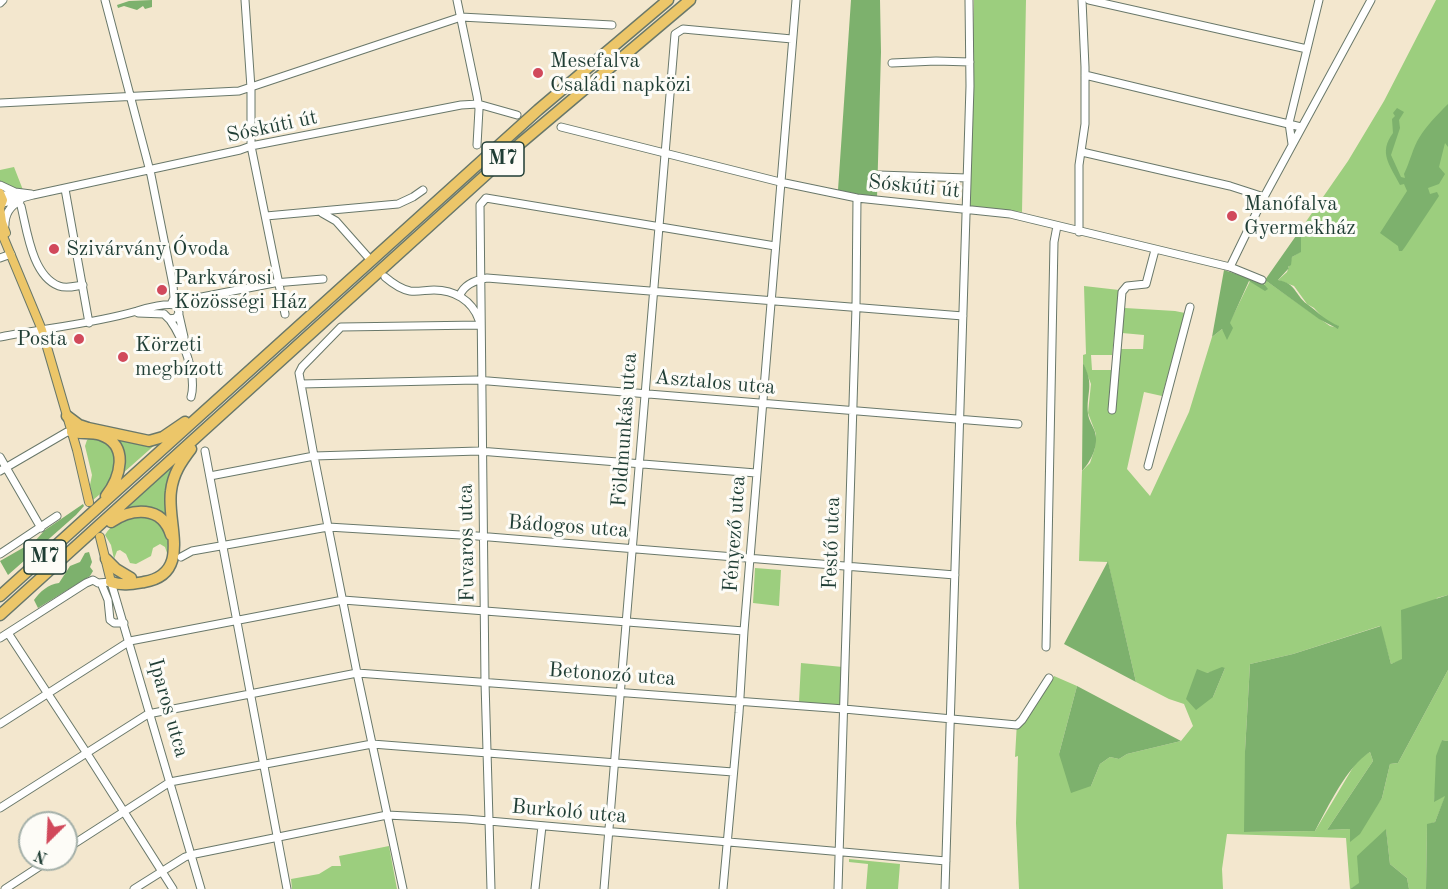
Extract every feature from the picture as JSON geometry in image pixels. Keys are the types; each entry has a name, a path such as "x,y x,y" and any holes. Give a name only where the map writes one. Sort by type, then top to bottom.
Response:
{"highway":[{"name":"M7","path":"0,596 538,110 668,0"},
{"name":"M7","path":"0,615 522,142 690,0"},
{"path":"72,432 78,429 156,440 169,434 198,411 217,400"},
{"path":"106,582 121,578 129,581 156,579 169,566 175,549 170,502 172,483 177,470 191,449 217,424 230,407"},
{"path":"67,416 87,431 111,440 116,446 120,463 118,476 111,489 89,517"},
{"path":"75,444 87,431"},
{"path":"81,543 128,512 144,511 157,515 169,530 172,542 170,556 165,566 155,574 129,581 116,597"},
{"path":"106,559 129,581"}],"main road":[{"path":"1,199 3,229 42,330 72,432 89,502"},
{"name":"Iparos utca","path":"100,537 106,559 106,582"}],"street":[{"path":"105,0 149,169 173,285 173,305 164,314"},
{"path":"245,0 251,88 251,146 285,314"},
{"path":"457,0 479,109 477,145"},
{"name":"Fényező utca","path":"723,889 796,0"},
{"path":"945,889 967,178 969,0"},
{"path":"1079,232 1079,165 1085,124 1082,0"},
{"path":"1089,0 1307,49"},
{"path":"1292,144 1289,123 1319,0"},
{"path":"1230,267 1264,197 1371,0"},
{"path":"0,103 239,91 461,17 612,25"},
{"name":"Földmunkás utca","path":"604,889 675,34 683,28 792,39"},
{"path":"892,63 970,62"},
{"path":"1085,75 1301,127"},
{"name":"Sóskúti út","path":"1,199 65,189 251,146 461,105 478,104 517,115"},
{"name":"Sóskúti út","path":"561,127 780,182 858,198 1010,214 1230,267 1262,280"},
{"path":"1082,152 1230,186 1264,197"},
{"path":"879,175 967,178"},
{"path":"65,189 89,323"},
{"path":"266,216 398,204 423,190"},
{"path":"3,229 5,217 10,208 33,195"},
{"name":"Fuvaros utca","path":"490,889 479,279 480,205 486,198 658,226"},
{"name":"Festő utca","path":"837,889 858,198"},
{"path":"21,206 36,261 45,276 59,286 67,288 83,285"},
{"path":"321,212 336,221 367,256"},
{"path":"658,226 775,246"},
{"path":"1046,647 1056,226"},
{"path":"1112,410 1122,292 1126,286 1146,284 1155,250"},
{"path":"0,258 11,254"},
{"path":"385,277 407,291 441,291 460,295 473,307 481,325 344,326 338,328 299,373 357,673 403,889"},
{"path":"460,295 479,279 487,278 963,316"},
{"path":"0,337 89,323 279,282 323,279"},
{"path":"173,305 179,315 193,389 191,397"},
{"path":"1148,466 1190,308"},
{"path":"130,313 164,314 170,320 184,346"},
{"path":"170,320 179,315"},
{"name":"Asztalos utca","path":"301,384 481,381 1018,424"},
{"path":"3,469 67,432 72,432"},
{"path":"205,451 287,889"},
{"path":"210,476 314,456 482,451 756,473"},
{"path":"0,457 3,469 41,528"},
{"path":"0,554 57,516"},
{"name":"Bádogos utca","path":"181,557 192,551 221,545 328,527 484,537 955,575"},
{"path":"0,638 93,580 106,582 110,620 114,623 124,623"},
{"name":"Iparos utca","path":"106,582 116,597 130,641 201,889"},
{"path":"0,724 130,641 343,600 744,631"},
{"path":"8,633 173,889"},
{"name":"Betonozó utca","path":"150,713 357,673 739,700 1017,725 1023,720 1049,678"},
{"path":"0,808 150,713"},
{"path":"78,841 171,782 372,744 733,772"},
{"name":"Burkoló utca","path":"134,889 191,855 387,815 488,821 946,861"},
{"path":"536,889 542,826"},
{"path":"5,889 33,871"}],"green space":[{"path":"152,0 152,7 145,9 143,6 137,10 124,6 118,8 117,5 129,1"},
{"path":"851,0 880,0 877,198 838,190"},
{"path":"974,0 1026,0 1022,212 970,206"},
{"path":"1436,0 1448,0 1448,595 1437,598 1402,660 1391,664 1380,626 1293,654 1250,664 1245,751 1245,832 1315,831 1358,759 1370,752 1373,761 1327,830 1350,829 1350,841 1382,798 1390,764 1398,763 1448,670 1448,741 1442,740 1434,801 1446,795 1435,822 1427,825 1426,889 1409,889 1407,878 1390,864 1386,830 1359,884 1350,889 1346,838 1227,834 1222,869 1223,889 1019,889 1016,823 1018,756 1015,757 1017,722 1021,720 1054,676 1077,686 1059,754 1091,786 1100,764 1110,757 1119,759 1127,754 1181,741 1193,726 1184,704 1136,682 1108,562 1079,561 1082,471 1090,463 1095,448 1096,434 1088,413 1091,384 1083,363 1083,355 1086,354 1084,286 1119,290 1112,355 1091,355 1092,370 1117,370 1121,349 1143,349 1144,335 1122,333 1125,308 1185,313 1162,396 1144,392 1127,469 1150,496 1189,412 1212,337 1222,329 1225,332 1250,281 1259,286 1265,285 1263,283 1265,280 1330,326 1338,328 1326,321 1307,304 1294,286 1278,280 1287,272 1292,257 1300,252 1301,234 1304,233 1307,224 1305,223 1348,161 1384,101","holes":["1225,668 1213,697 1207,673"]},
{"path":"1448,104 1448,147 1445,143 1439,167 1445,174 1439,184 1428,188 1430,194 1437,192 1439,196 1405,247 1399,251 1398,246 1380,233 1407,191 1404,184 1400,185 1387,159 1386,147 1393,133 1392,119 1395,116 1393,113 1397,108 1404,112 1399,120 1400,128 1391,155 1401,177 1405,178 1404,174 1417,141"},
{"path":"14,167 23,190 0,182 0,170"},
{"path":"1305,223 1307,224 1304,233 1301,234 1301,252 1292,257 1291,265 1278,280 1289,284 1307,304 1339,326 1338,329 1319,319 1265,280"},
{"path":"1224,270 1263,283 1268,289 1265,291 1249,281 1230,323 1233,328 1227,340 1222,329 1212,337"},
{"path":"1083,363 1089,378 1088,414 1095,432 1096,443 1091,458 1082,471"},
{"path":"92,437 109,443 118,464 106,489 93,500 90,485 92,475 85,446 87,440"},
{"path":"113,437 157,443 122,474"},
{"path":"175,464 169,519 127,509 128,507"},
{"path":"83,504 84,506 76,515 8,575 0,561 35,541 45,530"},
{"path":"134,516 150,519 165,530 167,553 165,547 160,544 153,548 151,556 136,564 130,563 126,554 120,550 117,551 114,559 111,545 105,535 114,525"},
{"path":"89,552 92,562 90,567 93,571 90,576 38,608 34,600 39,594 59,583 70,566 80,562 85,553"},
{"path":"1108,561 1136,682 1064,644"},
{"path":"755,568 781,570 779,606 753,603"},
{"path":"1448,595 1448,670 1398,763 1390,764 1382,798 1360,834 1350,842 1350,829 1327,830 1373,761 1370,752 1346,777 1315,831 1244,832 1245,751 1250,664 1293,654 1381,626 1391,664 1402,659 1401,610"},
{"path":"801,663 843,667 842,707 799,702"},
{"path":"1225,668 1213,697 1196,710 1186,699 1197,669 1207,673"},
{"path":"1077,686 1181,741 1127,754 1119,759 1110,757 1100,764 1091,786 1071,793 1059,754"},
{"path":"1442,740 1448,741 1448,889 1426,889 1427,824 1435,822 1445,796 1434,802 1436,756"},
{"path":"1386,829 1390,864 1407,878 1409,889 1350,889 1359,883 1357,856"},
{"path":"389,846 397,889 292,889 291,879 319,874 332,866 341,866 339,856"},
{"path":"849,859 900,864 898,889 866,889 868,864 849,862"}],"place":[{"name":"Mesefalva Családi napközi","path":"538,73"},
{"name":"Manófalva Gyermekház","path":"1232,216"},
{"name":"Szivárvány Óvoda","path":"54,249"},
{"name":"Parkvárosi Közösségi Ház","path":"162,290"},
{"name":"Posta","path":"79,339"},
{"name":"Körzeti megbízott","path":"123,357"}]}
